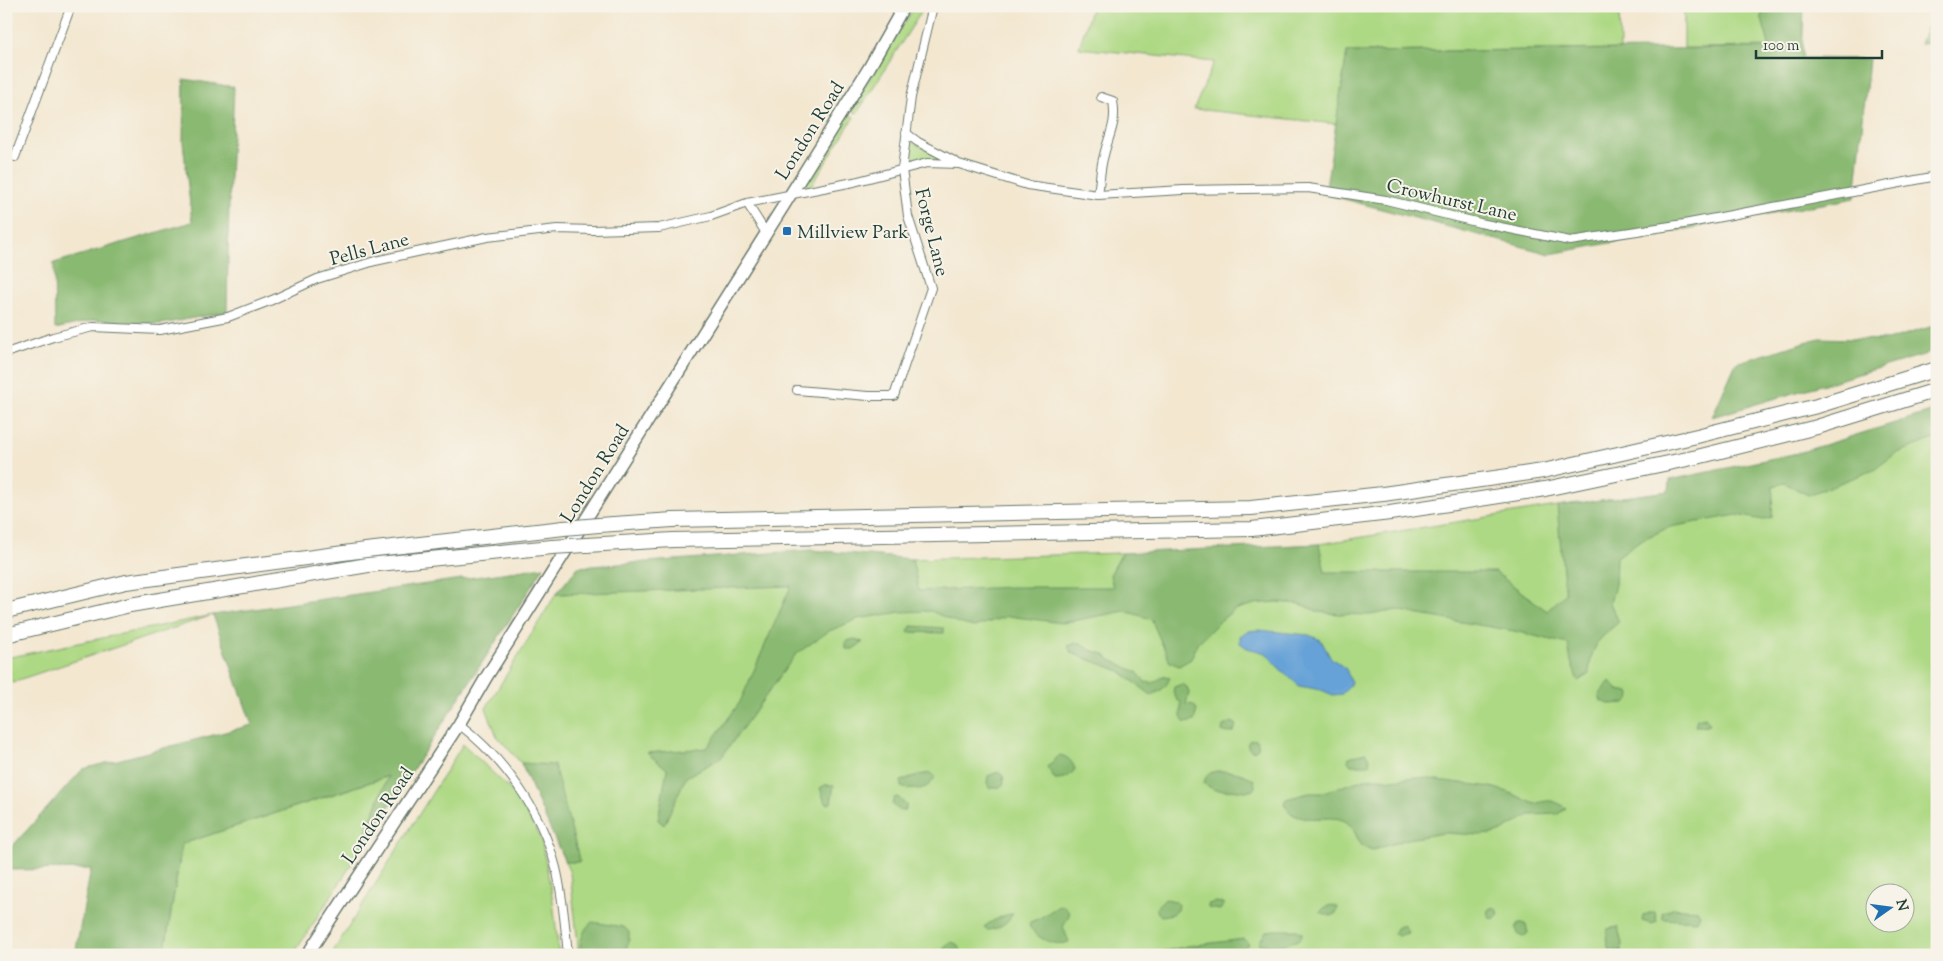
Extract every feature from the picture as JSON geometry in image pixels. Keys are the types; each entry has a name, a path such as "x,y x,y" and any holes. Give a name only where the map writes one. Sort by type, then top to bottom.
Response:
{"highway":[{"path":"6,611 126,582 366,550 599,525 673,520 1251,508 1383,494 1543,471 1678,441 1817,406 1937,369"},
{"path":"6,635 130,605 368,565 586,545 693,540 1252,528 1390,513 1545,489 1697,457 1817,427 1937,390"}],"main road":[{"name":"London Road","path":"307,955 364,865 459,724 486,676 869,68 904,6"}],"street":[{"path":"14,157 72,6"},
{"name":"Forge Lane","path":"797,390 868,396 894,396 931,288 908,216 902,169 913,85 933,6"},
{"path":"1098,195 1104,156 1112,133 1115,115 1113,101 1101,97"},
{"name":"Crowhurst Lane","path":"906,134 959,164 1027,185 1098,195 1183,190 1308,188 1386,200 1480,223 1570,241 1684,224 1937,176"},
{"name":"Crowhurst Lane","path":"790,195 854,182 927,162 959,164"},
{"name":"Pells Lane","path":"6,352 93,327 160,330 228,317 317,280 375,261 487,237 557,229 659,228 711,216 746,203 790,195"},
{"path":"746,203 766,234"},
{"path":"459,724 482,742 520,787 542,829 556,866 563,901 568,955"}],"green space":[{"path":"915,6 925,6 857,113 853,112 851,107"},
{"path":"1092,6 1619,6 1620,49 1347,52 1336,124 1194,109 1214,62 1079,48"},
{"path":"1684,6 1762,6 1762,19 1770,47 1684,48"},
{"path":"1762,6 1804,6 1802,58 1869,59 1855,198 1550,254 1325,194 1347,52 1770,48 1762,19"},
{"path":"1935,6 1937,6 1937,43 1920,43"},
{"path":"184,79 234,87 227,312 161,324 95,320 55,329 54,263 192,222 183,142"},
{"path":"849,114 854,117 811,186 805,186 804,183 844,118"},
{"path":"911,141 944,160 908,164 906,159 908,143"},
{"path":"1937,325 1937,351 1712,417 1736,363 1819,338 1887,340"},
{"path":"1937,410 1937,438 1895,454 1874,470 1808,495 1784,483 1773,486 1772,517 1763,520 1737,515 1670,527 1639,541 1616,558 1615,585 1610,603 1619,622 1597,644 1589,674 1578,681 1571,662 1568,644 1514,631 1397,610 1370,615 1339,614 1319,612 1300,604 1277,602 1254,604 1234,610 1220,621 1197,644 1191,659 1179,666 1170,662 1151,619 1125,611 1062,623 1008,616 974,627 958,623 931,611 901,612 858,619 829,631 796,654 721,758 686,777 664,825 658,820 667,769 647,753 707,748 740,702 791,586 556,594 578,567 812,550 912,559 919,591 1014,587 1113,587 1110,575 1122,553 1319,544 1325,572 1495,572 1547,611 1565,594 1557,506 1669,491 1670,480 1798,453"},
{"path":"1937,415 1937,955 577,955 578,944 570,873 521,763 497,736 486,708 556,594 792,585 918,589 912,559 1122,553 1110,575 1221,598 1253,558 1319,544 1557,506 1669,491"},
{"path":"544,567 355,859 388,776 182,844 164,955 75,955 91,869 6,870 6,853 83,769 252,725 213,615"},
{"path":"213,615 6,684 6,658"},
{"path":"911,626 944,628 944,633 908,632"},
{"path":"854,639 863,642 853,649 846,649 845,642"},
{"path":"1081,643 1090,650 1104,654 1111,660 1137,672 1145,682 1152,683 1165,676 1170,677 1169,681 1163,689 1151,695 1120,671 1071,653 1068,646"},
{"path":"1610,681 1618,690 1629,692 1631,698 1626,703 1609,704 1601,701 1599,694"},
{"path":"1182,684 1187,687 1189,693 1186,704 1194,705 1197,710 1194,721 1185,723 1181,715 1181,702 1177,700 1173,692 1174,687"},
{"path":"1705,717 1710,724 1695,726 1697,719"},
{"path":"1232,722 1236,724 1234,732 1227,733 1222,731 1223,726"},
{"path":"1253,739 1259,745 1253,751 1247,745"},
{"path":"463,744 516,795 541,838 553,901 559,955 331,955"},
{"path":"1366,753 1370,759 1369,765 1351,765 1348,761 1349,757"},
{"path":"1060,755 1069,760 1075,769 1066,777 1055,779 1047,767"},
{"path":"521,763 554,765 580,862 565,862"},
{"path":"1217,771 1245,775 1254,780 1255,787 1252,791 1215,790 1204,784 1205,778 1208,775"},
{"path":"998,772 1003,776 1004,784 998,788 989,788 988,776"},
{"path":"931,773 935,776 933,781 921,789 901,787 901,781"},
{"path":"389,776 355,859 293,955 164,955 182,844"},
{"path":"1415,777 1491,787 1535,804 1551,801 1566,808 1558,814 1530,815 1500,832 1491,834 1444,833 1408,839 1373,850 1363,847 1351,826 1345,821 1295,816 1284,803 1286,799 1309,793 1321,793 1365,779 1393,780"},
{"path":"825,785 834,785 831,803 827,804 820,788"},
{"path":"898,797 906,805 906,810 900,811 892,804 894,798"},
{"path":"1166,899 1175,901 1178,905 1177,910 1172,914 1161,916 1157,909 1161,902"},
{"path":"1216,902 1224,904 1220,910 1208,908 1208,904"},
{"path":"1331,905 1338,907 1336,913 1331,916 1320,912 1324,908"},
{"path":"1059,906 1064,906 1068,910 1069,915 1063,927 1069,942 1052,943 1041,938 1029,926 1030,922"},
{"path":"1493,907 1499,913 1493,919 1487,913"},
{"path":"1672,908 1697,910 1700,914 1697,921 1663,919 1662,913"},
{"path":"1655,912 1657,922 1652,924 1642,921 1643,916"},
{"path":"1013,914 999,927 988,930 984,927 996,919"},
{"path":"592,922 624,927 629,932 629,942 623,955 580,955 582,937"},
{"path":"1519,923 1526,925 1528,933 1523,937 1518,934 1516,928"},
{"path":"1405,926 1408,933 1398,936 1394,933 1396,928"},
{"path":"1618,927 1622,944 1621,951 1608,949 1607,929"},
{"path":"1297,930 1302,933 1301,938 1280,945 1268,946 1259,943 1266,931"},
{"path":"1244,939 1249,944 1231,955 1148,955 1188,946"},
{"path":"951,942 958,946 960,955 948,955 944,948"}],"water":[{"path":"1258,630 1309,635 1321,640 1330,657 1346,669 1351,682 1349,687 1342,694 1333,695 1321,690 1299,686 1266,653 1247,648 1240,643 1240,636 1247,631"}],"place":[{"name":"Millview Park","path":"787,231"}]}
